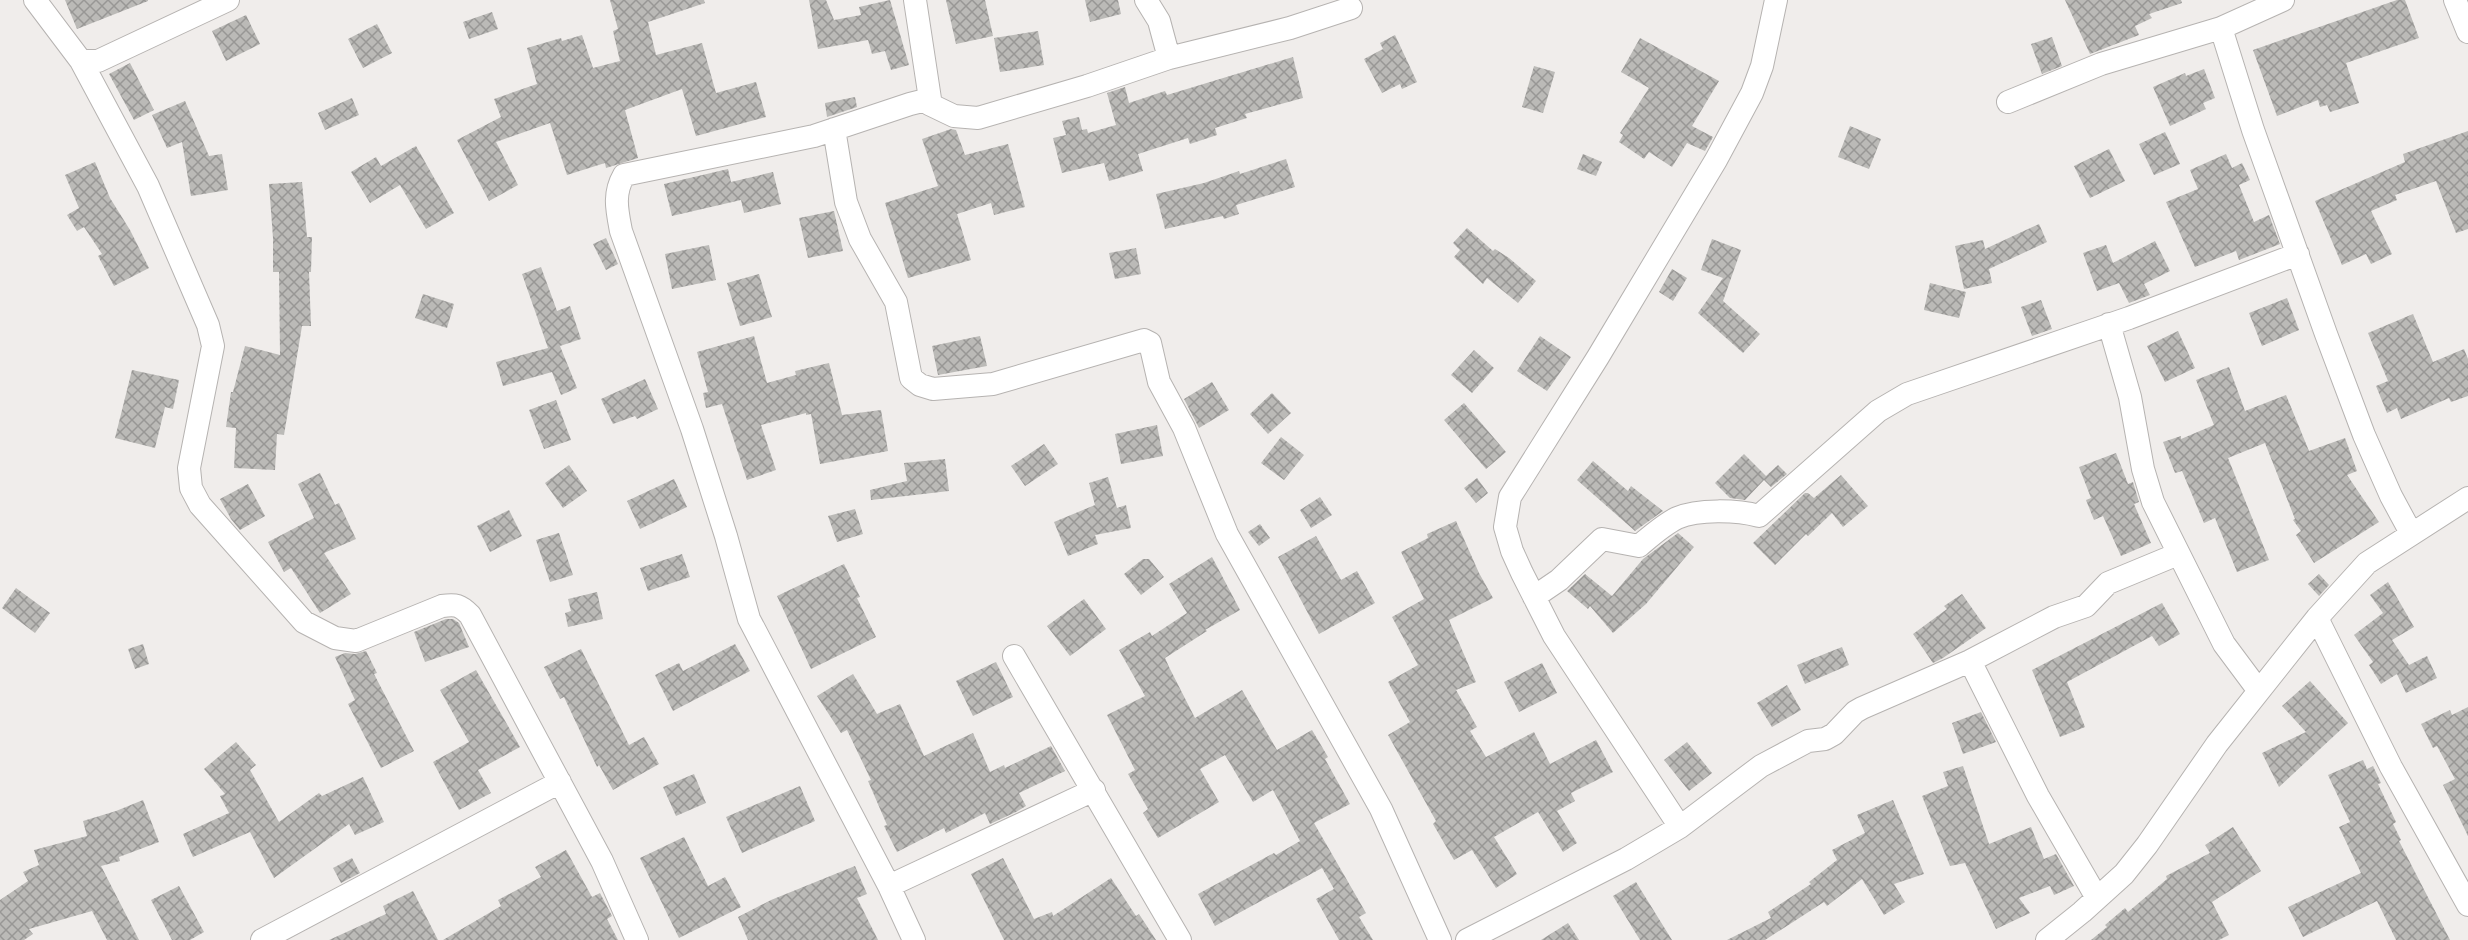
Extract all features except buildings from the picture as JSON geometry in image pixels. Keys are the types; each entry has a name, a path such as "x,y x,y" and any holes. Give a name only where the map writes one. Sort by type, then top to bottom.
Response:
{"street":[{"path":"35,0 81,61 148,186 208,325 213,346 189,468 191,488 200,505 304,622 335,638 356,641 442,606 457,604 462,606 470,615 602,861 637,940"},
{"path":"81,61 98,61 228,0"},
{"path":"915,0 929,104 954,116 978,118 1087,86 1169,58 1290,28 1351,8"},
{"path":"1146,0 1159,21 1169,58"},
{"path":"1680,827 1554,636 1512,551 1505,527 1510,497 1604,347 1716,160 1752,93 1762,66 1776,0"},
{"path":"2008,102 2101,64 2221,28 2283,0"},
{"path":"2455,0 2468,32"},
{"path":"2221,28 2253,130 2364,435 2391,496 2411,533"},
{"path":"914,940 890,886 749,619 726,536 692,429 621,231 615,201 624,175 814,136 930,99"},
{"path":"834,129 846,202 853,224 896,302 911,378 920,385 933,389 993,384 1144,340 1150,343 1159,382 1184,428 1227,534 1381,809 1440,940"},
{"path":"1534,597 1559,580 1602,539 1639,546 1678,517 1723,511 1738,511 1759,516 1878,411 1907,394 2109,324 2298,254"},
{"path":"2109,324 2130,397 2143,469 2153,501 2224,644 2259,691"},
{"path":"2047,940 2124,874 2217,744 2317,618 2367,562 2468,498"},
{"path":"1467,940 1626,859 1646,845 1680,827 1761,766 1808,741 1825,739 1834,734 1855,712 1970,661 2054,617 2086,606 2108,583 2178,554"},
{"path":"2317,618 2385,756 2468,905"},
{"path":"1014,656 1180,940"},
{"path":"1970,661 2038,796 2097,898"},
{"path":"262,940 560,782"},
{"path":"890,886 1094,790"}]}
